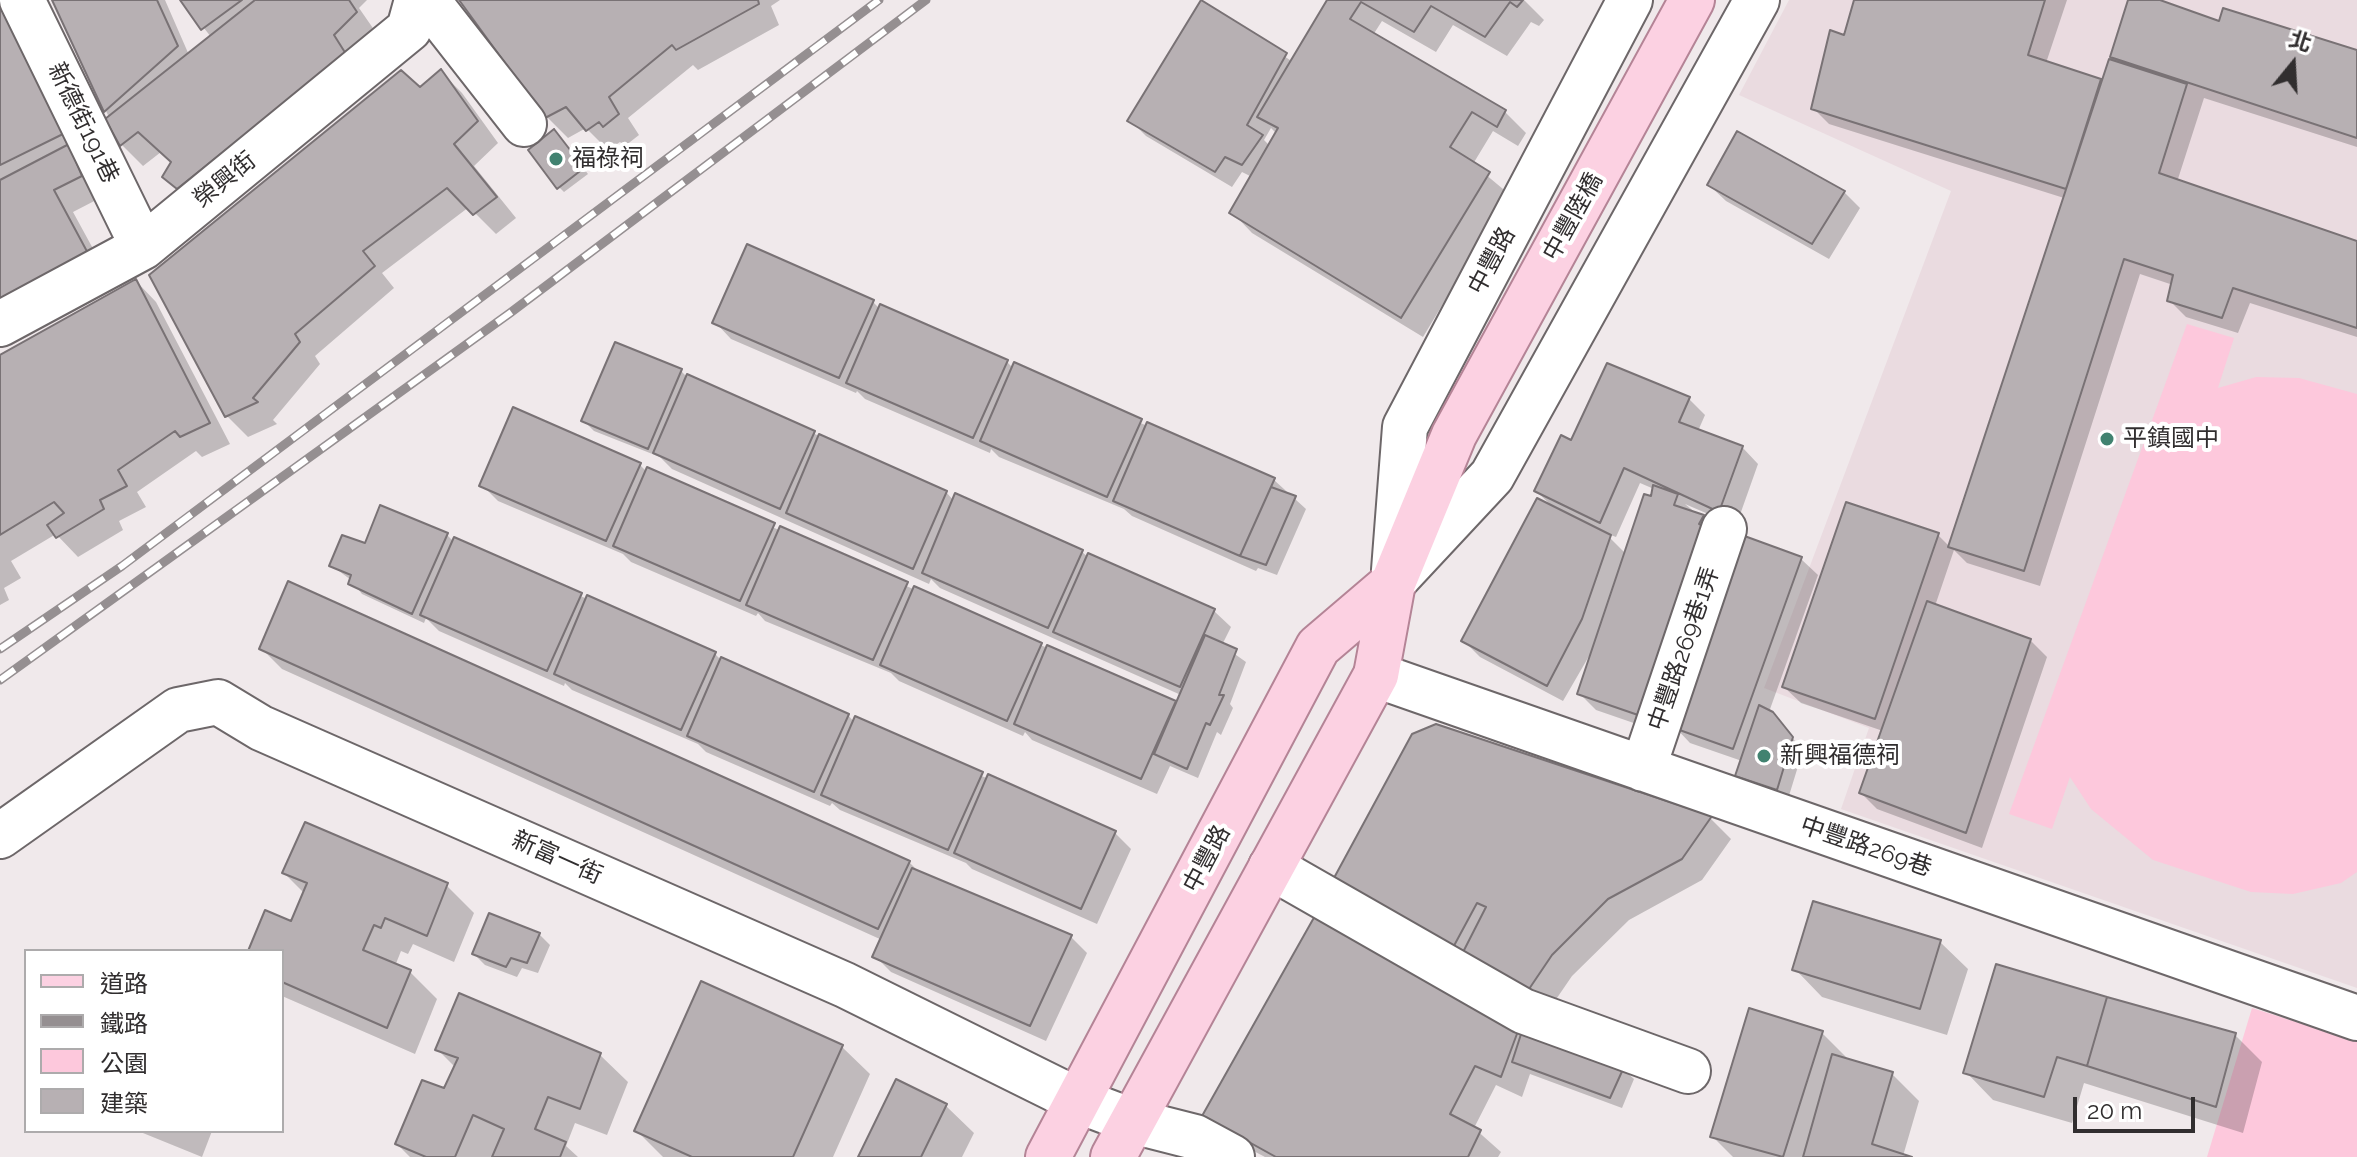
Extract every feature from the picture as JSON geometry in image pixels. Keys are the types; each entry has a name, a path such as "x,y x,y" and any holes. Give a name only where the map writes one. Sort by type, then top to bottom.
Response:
{"main road":[{"name":"中豐陸橋","path":"1454,435 1692,0"},
{"name":"中豐路","path":"1122,1139 1376,675 1393,583 1454,435"},
{"name":"中豐路","path":"1048,1157 1318,647 1393,583"}],"street":[{"name":"新德街191巷","path":"22,0 143,247"},
{"name":"榮興街","path":"0,324 143,247 409,29 417,0"},
{"path":"427,0 524,124"},
{"name":"中豐路","path":"1393,583 1405,427 1630,0"},
{"path":"1393,583 1492,476 1757,0"},
{"name":"中豐路269巷1弄","path":"1643,769 1724,529"},
{"name":"中豐路269巷","path":"1376,675 2357,1018"},
{"name":"新富一街","path":"0,836 178,710 218,702 261,728 845,985 1079,1101 1122,1139 1195,1137 1232,1157"},
{"path":"1271,867 1523,1011 1688,1071"}],"shaded area":[{"name":"平鎮國中","path":"1789,0 2357,0 2357,988 1841,809 1869,728 1764,688 1951,191 1739,95"}],"green space":[{"path":"2187,324 2234,338 2218,388 2256,377 2299,378 2357,394 2357,872 2341,883 2293,894 2251,892 2153,860 2091,809 2070,777 2052,829 2009,814"},
{"path":"2252,1008 2357,1041 2357,1157 2207,1157"}],"building":[{"path":"52,0 157,0 178,46 104,112"},
{"path":"180,0 242,0 201,30"},
{"path":"255,0 349,0 357,12 334,35 346,54 177,189 162,177 171,162 138,132 120,146 105,119"},
{"path":"459,0 758,0 759,4 676,50 672,45 609,97 619,114 603,127 599,122 586,131 566,107 545,118"},
{"path":"1201,0 1287,53 1247,125 1263,135 1242,165 1225,157 1215,172 1127,121"},
{"path":"1327,0 1523,0 1517,7 1510,2 1485,37 1431,6 1414,32 1361,2 1350,19 1506,110 1497,127 1472,112 1450,147 1490,172 1401,318 1229,213 1278,128 1257,117"},
{"path":"1854,0 2045,0 2028,55 2101,79 2066,189 1811,109 1830,30 1844,35"},
{"path":"2128,0 2160,0 2219,21 2223,8 2357,50 2357,138 2110,57"},
{"path":"0,1 63,134 0,165"},
{"path":"2109,59 2187,84 2159,173 2357,241 2357,328 2233,288 2222,318 2167,301 2173,275 2124,259 2024,571 1948,547"},
{"path":"441,69 478,121 454,144 497,197 473,215 447,188 363,251 375,266 295,334 300,342 253,398 258,402 225,417 149,275 401,70 420,87"},
{"name":"福祿祠","path":"554,129 584,168 557,189 528,150"},
{"path":"1737,131 1845,191 1812,244 1707,185"},
{"path":"69,144 82,176 54,190 90,257 0,303 0,180"},
{"path":"747,244 874,300 839,378 712,323"},
{"path":"136,279 210,423 180,437 175,431 118,470 127,486 100,500 104,509 56,538 47,525 64,513 54,502 0,535 0,355"},
{"path":"880,304 1008,360 973,438 846,383"},
{"path":"615,342 682,369 648,449 581,421"},
{"path":"1014,362 1142,419 1107,497 980,441"},
{"path":"1607,363 1690,397 1679,422 1743,446 1719,512 1624,468 1600,523 1534,491 1561,435 1571,440"},
{"path":"687,374 815,431 780,509 653,453"},
{"path":"513,407 641,463 606,541 479,486"},
{"path":"1147,422 1275,478 1240,556 1113,501"},
{"path":"819,434 947,491 913,569 786,513"},
{"path":"647,467 775,523 740,601 613,546"},
{"path":"1653,485 1678,494 1674,505 1704,515 1699,524 1704,526 1638,715 1577,694 1644,494 1651,496"},
{"path":"1271,487 1296,496 1266,565 1240,556"},
{"path":"955,493 1083,550 1048,628 922,573"},
{"path":"1537,498 1611,535 1582,619 1547,686 1461,641"},
{"path":"1846,502 1939,533 1875,719 1782,687"},
{"path":"380,505 448,533 412,614 348,584 351,575 329,566 342,535 365,543"},
{"path":"780,526 908,582 873,660 746,605"},
{"path":"1739,534 1802,557 1733,749 1671,727"},
{"path":"454,537 582,593 547,671 420,615"},
{"path":"1088,553 1215,609 1180,687 1053,632"},
{"path":"288,581 910,861 878,929 259,649"},
{"path":"914,586 1042,643 1007,721 880,665"},
{"path":"587,595 716,652 681,730 554,674"},
{"path":"1927,601 2031,639 1966,833 1859,793"},
{"path":"1205,635 1237,649 1219,695 1224,695 1210,725 1206,723 1187,769 1154,754"},
{"path":"1047,645 1176,701 1141,779 1014,724"},
{"path":"721,657 849,714 814,792 687,736"},
{"name":"新興福德祠","path":"1759,705 1773,712 1793,737 1777,790 1735,776"},
{"path":"855,716 983,772 948,850 821,795"},
{"path":"1436,724 1712,816 1682,859 1608,899 1552,955 1525,995 1459,960 1486,907 1477,903 1449,955 1328,889 1412,734"},
{"path":"988,774 1116,831 1081,909 954,853"},
{"path":"305,822 448,883 427,936 385,918 381,928 374,925 363,950 411,970 387,1028 284,983 284,949 249,949 265,910 291,921 307,883 282,873"},
{"path":"912,868 1072,935 1030,1026 872,957"},
{"path":"1813,901 1941,940 1920,1009 1792,970"},
{"path":"489,913 540,933 527,963 511,958 506,967 472,954"},
{"path":"1316,914 1521,1023 1501,1077 1475,1066 1450,1114 1481,1130 1468,1157 1276,1157 1202,1116"},
{"path":"1996,964 2107,997 2087,1066 2057,1057 2044,1097 1963,1073"},
{"path":"701,981 843,1045 793,1157 692,1157 634,1131"},
{"path":"459,993 601,1053 580,1109 548,1097 535,1129 566,1142 560,1157 492,1157 504,1129 473,1115 455,1157 426,1157 395,1144 422,1080 444,1088 458,1058 435,1050"},
{"path":"2107,997 2236,1033 2216,1107 2087,1066"},
{"path":"1749,1008 1823,1031 1783,1157 1710,1137"},
{"path":"1523,1028 1624,1067 1610,1098 1512,1062"},
{"path":"1832,1054 1893,1072 1872,1144 1912,1157 1803,1157"},
{"path":"896,1079 947,1104 921,1157 858,1157"}],"railway":[{"path":"0,649 122,566 879,0"},
{"path":"0,680 510,313 926,0"}],"place":[{"name":"福祿祠","path":"556,159"},
{"name":"平鎮國中","path":"2107,439"},
{"name":"新興福德祠","path":"1764,756"}]}
